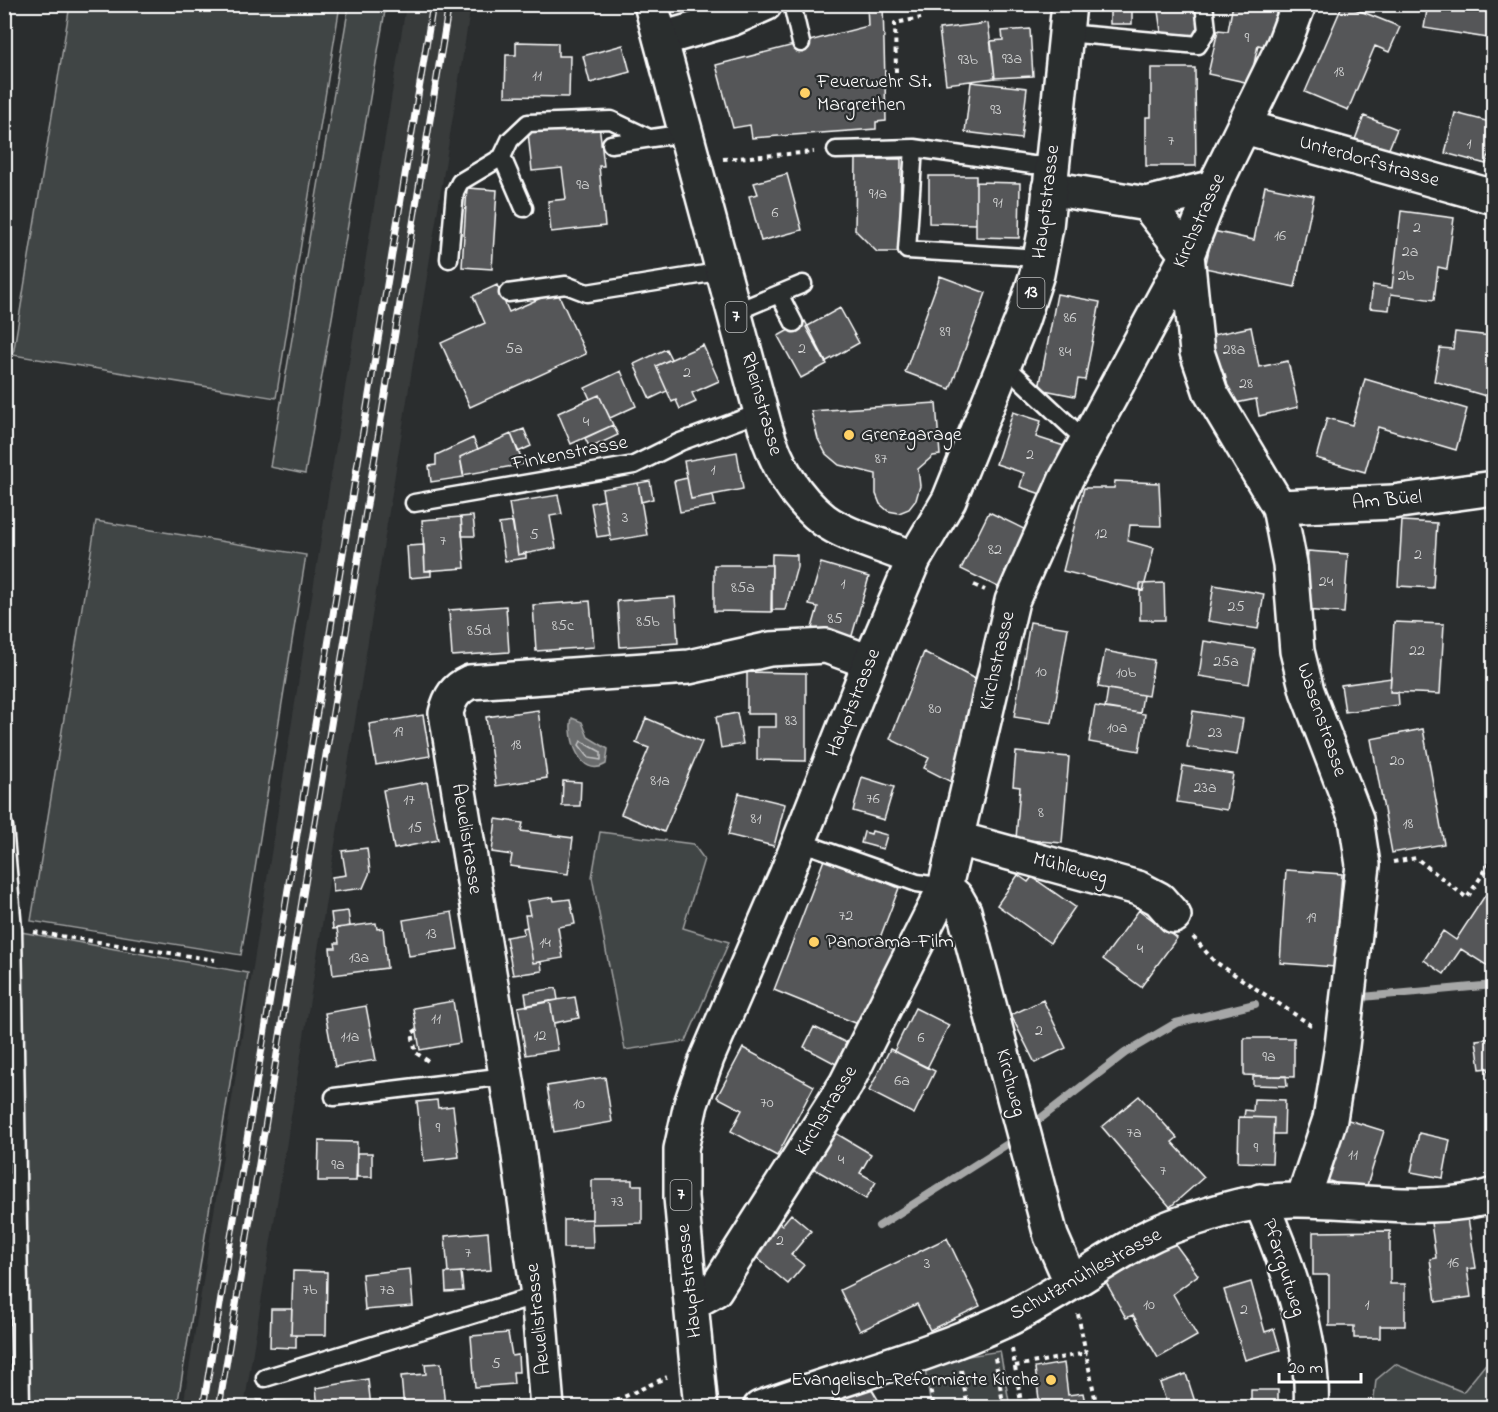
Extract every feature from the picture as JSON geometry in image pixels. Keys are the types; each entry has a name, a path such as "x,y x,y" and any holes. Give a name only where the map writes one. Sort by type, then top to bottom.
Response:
{"street":[{"name":"Rheinstrasse","path":"651,4 761,412 780,468 795,491 825,521 914,559"},
{"path":"661,39 707,15 765,4"},
{"name":"Kirchstrasse","path":"692,1303 715,1290 846,1084 945,887 1012,601 1086,441 1186,255 1214,188 1284,44 1299,4"},
{"name":"Hauptstrasse","path":"701,1407 681,1197 681,1149 691,1104 707,1058 870,662 914,559 949,500 1005,366 1034,283 1040,258 1067,19"},
{"name":"Unterdorfstrasse","path":"1245,127 1494,197"},
{"path":"1050,177 1147,204 1214,188"},
{"path":"1147,204 1186,255"},
{"name":"Wasenstrasse","path":"1186,255 1197,352 1210,393 1280,507 1290,564 1297,651 1307,691 1356,819 1363,865 1342,1046 1330,1119 1302,1199"},
{"name":"Am Büel","path":"1280,507 1393,502 1494,488"},
{"name":"Aeuelistrasse","path":"547,1407 538,1295 506,1076 446,713 449,701 457,688 470,682 689,667 770,649 826,646 870,662"},
{"name":"Mühleweg","path":"958,838 1138,888 1159,899 1174,916"},
{"name":"Kirchweg","path":"945,887 956,897 964,911 1051,1236 1071,1282"},
{"name":"Schutzmühlestrasse","path":"760,1407 955,1342 1007,1319 1148,1237 1181,1224 1260,1201 1302,1199 1440,1204 1466,1202 1494,1195"},
{"name":"Pfarrgutweg","path":"1260,1201 1279,1245 1308,1350 1311,1407"}],"lane":[{"path":"792,4 801,43"},
{"path":"1067,19 1198,45 1208,30 1204,4"},
{"path":"449,259 455,192 460,182 502,157 510,140 528,123 611,120 649,138"},
{"path":"611,144 686,133"},
{"path":"914,148 907,250 1040,258"},
{"path":"836,150 914,148 1032,165 1050,177"},
{"path":"502,157 524,208"},
{"path":"508,293 566,285 587,292 724,271"},
{"path":"735,312 803,284"},
{"path":"779,294 794,322"},
{"path":"1005,366 1086,441"},
{"name":"Finkenstrasse","path":"414,503 634,465 680,442 761,412"},
{"path":"4,826 13,929 21,1407"},
{"path":"798,841 917,883 945,887"},
{"path":"334,1097 506,1076"},
{"path":"265,1378 538,1295"}],"path":[{"path":"896,72 895,23 921,18"},
{"path":"716,160 836,150"},
{"path":"1363,865 1416,858 1467,898 1494,857"},
{"path":"1174,916 1214,961 1342,1046"},
{"path":"13,929 215,960"},
{"path":"417,1030 412,1033 416,1053 455,1082"},
{"path":"1071,1282 1097,1407"},
{"path":"1007,1319 1022,1407"},
{"path":"955,1342 968,1407"},
{"path":"1015,1366 1087,1353"},
{"path":"983,1359 995,1357 1004,1407"},
{"path":"600,1407 669,1376"},
{"path":"929,1378 934,1407"}],"shaded area":[{"path":"70,5 340,5 276,398 13,355"},
{"path":"349,5 386,5 305,474 270,467"},
{"path":"406,5 471,5 244,1407 183,1407"},
{"path":"96,521 306,555 241,955 31,921"},
{"path":"600,832 693,844 704,859 683,928 729,942 686,1041 625,1050 592,877"},
{"path":"21,932 248,973 177,1407 30,1407"},
{"path":"1000,1351 1010,1407 931,1407 924,1363"},
{"path":"1493,1355 1493,1407 1373,1407 1376,1380 1395,1364 1463,1392"}],"water":[{"path":"572,718 582,722 588,737 608,749 606,764 597,767 589,766 582,761 574,745"}],"building":[{"name":"Feuerwehr St. Margrethen","path":"867,4 883,4 886,121 876,122 876,129 752,138 750,125 733,128 716,65 868,26"},
{"path":"993,4 1035,4 1035,9 993,7"},
{"path":"1110,4 1132,4 1132,24 1110,24"},
{"path":"1157,4 1194,4 1199,34 1162,39"},
{"path":"1233,4 1255,4 1284,11 1276,49 1258,45 1250,83 1208,74 1218,30 1228,31"},
{"path":"1343,4 1400,27 1389,52 1375,46 1348,110 1305,92"},
{"path":"1428,4 1494,4 1494,39 1424,28"},
{"path":"988,23 995,78 946,84 939,29"},
{"path":"1030,29 1033,76 995,78 991,41 1003,40 1002,31"},
{"path":"516,42 558,43 558,56 570,56 569,97 505,96 506,55 516,55"},
{"path":"623,45 630,72 590,83 583,56"},
{"path":"1151,68 1195,68 1196,166 1146,166 1146,117 1151,117"},
{"path":"971,82 1027,88 1021,139 965,132"},
{"path":"1455,113 1494,123 1494,136 1486,164 1445,153"},
{"path":"1364,116 1397,129 1386,156 1354,142"},
{"path":"599,124 604,166 599,166 605,226 551,232 548,201 566,199 562,168 532,171 528,132"},
{"path":"856,159 901,159 900,252 877,252 855,230"},
{"path":"787,174 802,230 761,241 749,196 758,194 754,183"},
{"path":"929,176 976,176 976,224 929,223"},
{"path":"976,182 1020,183 1019,238 976,237"},
{"path":"1265,186 1314,196 1295,287 1205,268 1213,231 1254,240"},
{"path":"467,188 497,190 492,269 462,267"},
{"path":"1401,211 1454,218 1447,269 1438,267 1434,300 1391,294 1389,310 1370,308 1373,285 1392,288"},
{"path":"940,276 986,293 950,389 905,372"},
{"path":"497,285 509,312 557,291 586,354 470,407 441,343 485,323 473,296"},
{"path":"1057,294 1100,302 1085,380 1078,379 1075,396 1039,389"},
{"path":"840,308 859,343 825,362 806,327"},
{"path":"805,321 827,364 801,378 778,336"},
{"path":"1251,327 1259,367 1288,361 1298,407 1259,416 1256,399 1231,404 1225,374 1216,376 1208,336"},
{"path":"1455,332 1491,336 1486,396 1434,381 1440,348 1453,349"},
{"path":"703,345 719,381 692,393 696,402 680,409 676,400 672,402 656,366"},
{"path":"666,349 671,359 656,366 667,391 650,399 634,364"},
{"path":"621,371 636,406 610,418 599,395 590,399 585,388"},
{"path":"1365,379 1467,409 1456,450 1378,427 1365,472 1316,458 1327,418 1352,425"},
{"path":"599,395 613,425 571,444 558,413"},
{"path":"936,403 940,455 933,456 918,469 920,486 916,500 909,509 899,513 888,511 880,504 876,494 876,474 839,465 826,454 818,439 811,411"},
{"path":"1013,412 1041,421 1036,437 1064,446 1047,496 1020,487 1024,473 996,464"},
{"path":"613,425 618,435 590,448 585,438"},
{"path":"524,429 531,446 518,452 511,434"},
{"path":"511,434 524,464 463,475 460,457"},
{"path":"473,438 478,449 460,457 464,477 431,482 429,466 436,465 436,455"},
{"path":"737,452 743,489 691,499 684,461"},
{"path":"687,478 691,499 713,495 715,506 680,512 674,481"},
{"path":"650,481 653,499 641,502 638,483"},
{"path":"1115,481 1159,483 1161,526 1130,525 1128,541 1154,548 1143,591 1063,571 1084,488 1114,488"},
{"path":"638,483 647,535 611,541 602,489"},
{"path":"558,495 562,514 550,516 556,548 518,555 509,503"},
{"path":"604,500 610,535 597,537 591,503"},
{"path":"989,512 1028,531 1000,588 961,569"},
{"path":"473,516 475,536 462,536 461,517"},
{"path":"461,517 465,568 425,571 422,520"},
{"path":"1402,521 1437,523 1433,588 1398,586"},
{"path":"513,522 518,555 526,553 526,558 505,561 499,524"},
{"path":"424,545 425,571 431,570 431,576 409,578 407,546"},
{"path":"1308,551 1348,554 1344,613 1304,610"},
{"path":"772,554 797,555 797,567 785,610 771,610"},
{"path":"821,563 869,577 851,639 812,628 818,607 809,605"},
{"path":"714,565 772,565 772,612 714,611"},
{"path":"1164,583 1165,620 1140,620 1140,584"},
{"path":"1214,585 1264,594 1258,629 1208,621"},
{"path":"675,597 678,643 620,647 617,601"},
{"path":"590,601 594,647 536,651 533,605"},
{"path":"506,606 509,652 452,656 449,610"},
{"path":"1030,622 1068,628 1052,723 1014,717"},
{"path":"1394,622 1444,624 1440,694 1390,692"},
{"path":"1204,641 1255,649 1249,684 1199,676"},
{"path":"1105,651 1154,660 1148,696 1098,687"},
{"path":"924,652 975,679 953,783 924,768 929,758 890,739"},
{"path":"747,672 806,673 806,761 757,760 757,727 776,727 776,714 747,714"},
{"path":"1391,678 1390,692 1398,692 1399,705 1345,712 1341,685"},
{"path":"1108,689 1143,695 1140,713 1105,708"},
{"path":"1095,706 1145,714 1139,751 1089,742"},
{"path":"538,710 547,778 496,786 486,717"},
{"path":"1193,711 1243,719 1237,755 1187,747"},
{"path":"737,713 743,744 721,748 716,717"},
{"path":"423,715 430,756 376,765 369,724"},
{"path":"646,718 702,742 664,832 621,814 649,748 636,743"},
{"path":"1423,729 1444,844 1392,853 1371,739"},
{"path":"1016,752 1069,757 1062,843 1016,839 1020,787 1013,786"},
{"path":"1183,766 1233,774 1227,810 1177,802"},
{"path":"862,777 894,787 884,820 853,811"},
{"path":"563,781 581,782 580,806 562,806"},
{"path":"427,782 438,840 394,849 383,790"},
{"path":"739,793 785,804 774,846 728,835"},
{"path":"496,819 523,823 521,831 573,838 568,874 510,866 512,855 492,852"},
{"path":"872,831 887,835 883,849 861,843 864,832 871,834"},
{"path":"367,848 370,872 363,888 333,892 332,877 346,875 342,851"},
{"path":"825,857 899,888 878,943 895,949 858,1024 774,990"},
{"path":"1286,870 1342,874 1335,967 1280,963"},
{"path":"1018,875 1028,882 1032,877 1075,907 1050,943 997,905"},
{"path":"1488,891 1494,895 1494,970 1461,949 1444,974 1424,960 1443,931 1456,940"},
{"path":"553,897 554,901 570,899 575,924 558,927 563,958 533,963 525,915 530,915 527,901"},
{"path":"1139,910 1177,938 1141,987 1103,959"},
{"path":"348,911 350,926 333,929 331,913"},
{"path":"452,912 458,949 409,956 403,920"},
{"path":"376,923 377,929 383,928 387,968 333,975 330,948 336,948 335,943 339,943 337,928"},
{"path":"527,927 533,963 541,962 542,971 513,975 506,937 524,934 523,928"},
{"path":"556,988 558,1000 527,1006 525,993"},
{"path":"575,997 579,1018 554,1023 550,1001"},
{"path":"1043,1000 1066,1048 1035,1063 1011,1015"},
{"path":"453,1001 460,1043 420,1050 413,1008"},
{"path":"550,1001 558,1050 526,1055 518,1007"},
{"path":"366,1006 376,1060 335,1067 325,1013"},
{"path":"915,1008 949,1025 927,1068 894,1051"},
{"path":"814,1027 847,1043 836,1064 804,1047"},
{"path":"1244,1038 1294,1038 1294,1077 1244,1075"},
{"path":"1494,1038 1494,1104 1492,1104 1488,1068 1480,1069 1476,1040"},
{"path":"743,1048 814,1086 777,1156 731,1131 742,1110 717,1097"},
{"path":"890,1049 935,1071 914,1114 869,1091"},
{"path":"1253,1076 1286,1076 1287,1086 1253,1085"},
{"path":"605,1077 612,1122 554,1132 547,1086"},
{"path":"1139,1096 1177,1138 1172,1142 1204,1177 1170,1207 1102,1127"},
{"path":"1254,1099 1285,1100 1284,1134 1273,1134 1274,1118 1244,1117 1245,1110 1253,1111"},
{"path":"437,1100 438,1108 453,1106 459,1157 424,1161 417,1102"},
{"path":"1239,1117 1274,1118 1272,1163 1238,1162"},
{"path":"1342,1118 1384,1131 1365,1192 1323,1179"},
{"path":"832,1131 871,1154 860,1173 876,1182 866,1199 811,1167"},
{"path":"1419,1133 1450,1140 1443,1178 1411,1172"},
{"path":"319,1141 357,1142 356,1181 318,1181"},
{"path":"357,1153 372,1153 372,1177 357,1177"},
{"path":"592,1180 632,1180 632,1185 642,1185 642,1223 592,1224"},
{"path":"791,1214 811,1231 791,1255 804,1265 788,1284 749,1251 775,1220 782,1225"},
{"path":"1468,1218 1476,1268 1467,1269 1471,1297 1436,1302 1430,1259 1436,1258 1431,1223"},
{"path":"592,1219 593,1248 564,1248 564,1220"},
{"path":"1390,1231 1390,1284 1405,1284 1405,1326 1380,1326 1380,1338 1354,1338 1354,1326 1329,1326 1329,1275 1313,1275 1313,1232"},
{"path":"488,1232 491,1270 448,1273 445,1236"},
{"path":"1170,1237 1198,1275 1173,1294 1197,1336 1158,1358 1133,1315 1126,1318 1103,1277"},
{"path":"947,1238 980,1306 930,1330 917,1304 860,1331 840,1290"},
{"path":"410,1269 413,1306 365,1310 362,1274"},
{"path":"293,1271 327,1272 326,1335 291,1335"},
{"path":"461,1272 463,1291 446,1292 445,1273"},
{"path":"1251,1282 1265,1332 1274,1329 1280,1350 1245,1360 1224,1290"},
{"path":"271,1309 292,1309 291,1335 296,1335 296,1348 270,1347"},
{"path":"508,1333 512,1356 518,1355 519,1372 513,1372 514,1384 475,1387 471,1336"},
{"path":"441,1363 445,1408 404,1408 401,1376 426,1374 425,1364"},
{"name":"Evangelisch-Reformierte Kirche","path":"1064,1363 1068,1395 1083,1393 1086,1408 1030,1408 1029,1400 1039,1399 1035,1368"},
{"path":"1186,1374 1197,1408 1168,1408 1160,1383"},
{"path":"368,1379 371,1408 318,1408 316,1388"},
{"path":"867,1381 883,1408 832,1408 830,1404"},
{"path":"1251,1390 1278,1390 1278,1408 1251,1408"},
{"path":"618,1399 659,1406 659,1408 617,1408"},
{"path":"257,1400 292,1402 292,1408 257,1408"}],"waterway":[{"path":"1362,997 1494,985"},
{"path":"1032,1125 1125,1053 1176,1023 1255,1004"},
{"path":"879,1226 1009,1143"}],"railway":[{"path":"203,1408 433,4"},
{"path":"219,1408 449,4"}],"place":[{"name":"Feuerwehr St. Margrethen","path":"805,93"},
{"name":"Grenzgarage","path":"849,435"},
{"name":"Panorama-Film","path":"814,942"},
{"name":"Evangelisch-Reformierte Kirche","path":"1051,1380"}]}
